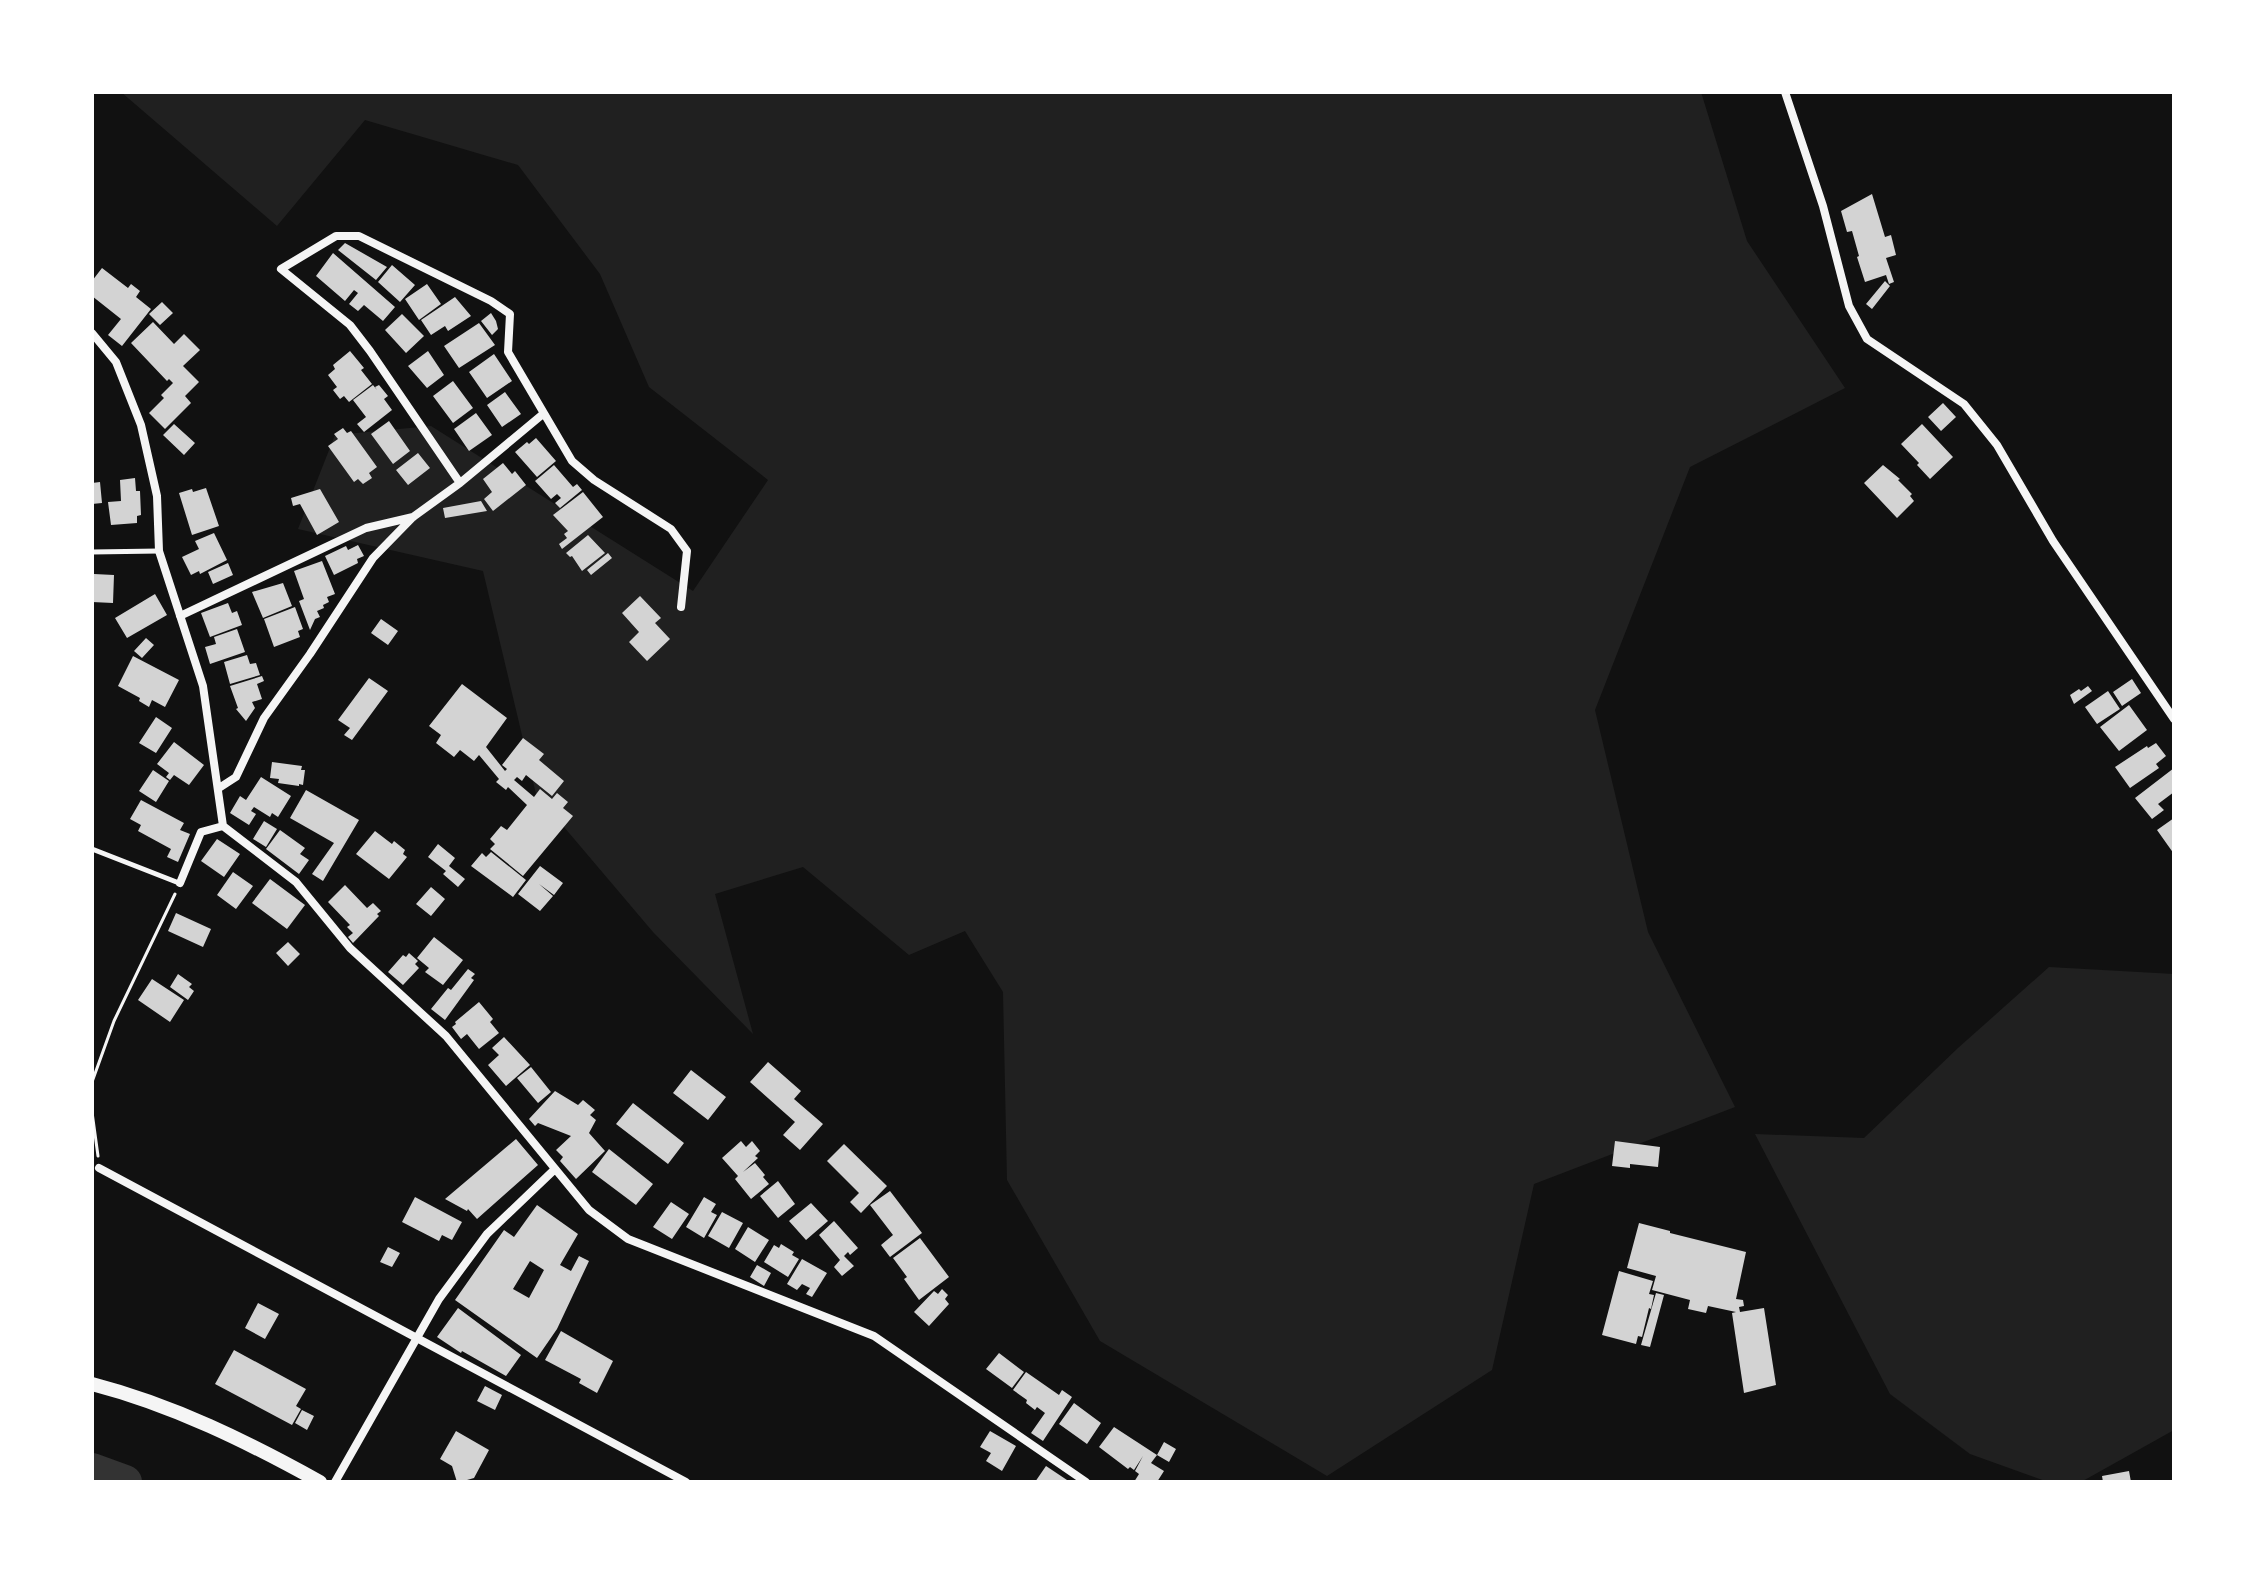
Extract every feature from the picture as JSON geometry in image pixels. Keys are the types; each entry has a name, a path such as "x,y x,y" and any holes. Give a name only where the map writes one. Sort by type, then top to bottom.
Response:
{"main road":[{"path":"92,1384 134,1395 203,1422 320,1482"}],"street":[{"path":"1785,92 1823,206 1849,306 1867,339 1964,404 1997,445 2053,541 2174,719"},
{"path":"460,483 350,325 281,269 336,236 359,236 491,301 510,314 508,352 572,461 594,480 671,529 687,551 681,607"},
{"path":"92,333 116,362 141,425 157,496 159,551 203,686 223,826 296,882 350,948 446,1036 589,1210 628,1239 874,1336 1086,1482"},
{"path":"219,788 236,777 264,718 373,558 413,517 460,483 543,414"},
{"path":"180,616 366,528 413,517"},
{"path":"180,883 201,832 223,826"},
{"path":"99,1168 686,1482"},
{"path":"335,1482 439,1299 487,1234 555,1169"}],"lane":[{"path":"92,552 159,551"},
{"path":"92,849 180,883"}],"path":[{"path":"92,1082 114,1021 180,883"},
{"path":"92,1112 99,1168"}],"shaded area":[{"path":"121,92 1701,92 1747,241 1845,388 1690,467 1595,710 1648,932 1735,1107 1534,1184 1492,1370 1327,1476 1100,1341 1007,1180 1003,992 965,931 909,955 803,867 715,894 753,1034 653,932 536,794 483,571 298,529 335,435 431,426 693,591 768,480 649,387 600,274 518,165 365,120 277,226"},
{"path":"2049,967 2174,974 2174,1430 2081,1482 2048,1482 1970,1454 1890,1394 1755,1134 1864,1138"}],"building":[{"path":"1872,194 1885,237 1891,235 1896,255 1886,258 1894,282 1889,284 1886,275 1865,282 1852,231 1847,232 1841,211"},
{"path":"345,243 387,267 376,280 338,250"},
{"path":"333,253 395,307 383,321 364,305 358,311 349,304 358,293 354,290 345,301 316,276"},
{"path":"392,265 415,285 400,302 378,282"},
{"path":"102,268 128,288 131,284 140,291 136,297 151,309 122,346 108,335 121,319 92,296 92,281"},
{"path":"1885,281 1890,286 1872,309 1866,304"},
{"path":"427,284 441,304 419,320 405,299"},
{"path":"455,297 471,316 448,331 445,326 431,335 421,320"},
{"path":"162,302 173,313 160,325 149,314"},
{"path":"491,313 498,329 492,335 481,321"},
{"path":"402,314 424,336 406,353 385,330"},
{"path":"153,322 174,344 184,334 200,350 183,366 199,382 185,396 191,403 165,429 149,413 173,383 169,379 167,381 131,343"},
{"path":"479,323 495,345 459,368 444,346"},
{"path":"350,351 372,384 349,402 344,396 340,399 333,390 337,387 328,375 335,369 333,365"},
{"path":"428,351 444,375 427,388 408,366"},
{"path":"494,354 512,381 487,398 469,372"},
{"path":"453,381 473,408 453,423 433,396"},
{"path":"373,385 377,390 375,387 379,385 388,396 384,399 392,410 364,432 357,424 366,417 353,400"},
{"path":"505,392 521,414 502,427 487,405"},
{"path":"1943,403 1956,417 1941,431 1928,417"},
{"path":"476,413 492,435 469,451 454,429"},
{"path":"389,421 410,451 393,464 371,434"},
{"path":"174,424 195,443 184,455 163,435"},
{"path":"1922,424 1953,457 1930,479 1901,444"},
{"path":"343,428 347,433 351,431 377,467 369,473 372,478 363,484 358,479 354,482 328,446 338,439 334,434"},
{"path":"536,438 556,461 537,477 515,452"},
{"path":"418,453 430,468 408,485 396,470"},
{"path":"503,463 512,474 515,471 526,485 493,511 484,499 492,492 483,479"},
{"path":"554,465 573,487 577,484 582,490 560,508 555,503 561,498 557,494 551,499 535,481"},
{"path":"1883,465 1900,479 1914,501 1897,518 1864,483"},
{"path":"135,478 136,491 140,491 141,515 137,516 137,523 111,525 108,502 121,501 120,480"},
{"path":"100,482 102,503 92,504 92,483"},
{"path":"206,488 219,526 192,535 179,493"},
{"path":"320,489 339,522 317,535 300,504 293,506 291,498"},
{"path":"583,492 603,517 562,549 559,544 567,538 564,534 568,531 553,515"},
{"path":"481,501 487,511 445,518 443,508"},
{"path":"214,533 227,560 200,574 199,571 191,575 182,557 199,549 195,541"},
{"path":"588,535 605,553 582,571 572,556 566,553"},
{"path":"358,545 364,556 357,559 358,563 334,575 325,556 346,546 348,550"},
{"path":"608,553 612,558 591,575 587,570"},
{"path":"322,561 335,594 327,597 329,602 317,611 320,617 315,619 310,630 299,601 304,599 294,571"},
{"path":"228,563 233,575 213,584 208,572"},
{"path":"94,574 114,575 113,603 92,602"},
{"path":"283,583 292,606 263,618 252,592"},
{"path":"155,594 167,615 127,638 115,618"},
{"path":"640,596 661,618 655,623 670,639 647,661 629,642 639,632 622,613"},
{"path":"228,603 232,613 237,611 242,625 210,637 201,613"},
{"path":"295,607 303,629 298,631 300,637 274,647 264,619"},
{"path":"381,619 398,631 388,645 371,633"},
{"path":"237,629 245,652 210,664 205,647 216,644 214,637"},
{"path":"146,638 154,645 142,658 134,651"},
{"path":"247,655 250,664 256,663 260,675 230,684 224,662"},
{"path":"133,656 179,680 165,707 152,700 149,707 139,701 140,698 118,686"},
{"path":"262,676 264,681 257,684 262,699 252,702 255,708 246,721 236,709 230,686"},
{"path":"369,678 388,691 352,740 344,735 350,728 338,720"},
{"path":"2132,679 2141,693 2122,706 2113,692"},
{"path":"462,684 507,718 486,747 505,771 507,769 502,765 523,738 544,754 539,760 564,781 552,796 526,775 522,781 517,777 514,780 534,797 540,789 552,799 557,793 568,802 563,808 573,816 523,876 490,849 495,844 490,839 501,826 507,830 527,805 508,787 506,790 496,782 499,779 479,755 474,761 460,750 454,757 436,743 441,735 429,726"},
{"path":"2088,686 2092,691 2074,704 2070,695"},
{"path":"2108,691 2120,709 2097,724 2085,707"},
{"path":"2129,705 2147,730 2119,751 2100,727"},
{"path":"156,717 172,728 156,753 139,743"},
{"path":"174,742 204,765 189,785 174,775 170,780 166,777 169,773 157,764"},
{"path":"2156,743 2166,756 2156,764 2159,768 2130,788 2115,767"},
{"path":"272,762 302,766 301,770 305,770 303,785 278,783 279,779 270,778"},
{"path":"2174,768 2174,792 2158,804 2164,810 2152,819 2135,798"},
{"path":"153,770 169,781 156,802 139,791"},
{"path":"261,777 291,796 278,817 272,813 270,817 254,807 251,811 256,814 249,825 230,813 240,796 246,800"},
{"path":"306,790 359,820 323,881 312,874 334,843 290,818"},
{"path":"141,800 184,823 180,830 190,834 178,862 167,857 171,849 138,831 141,825 130,819"},
{"path":"2174,818 2174,854 2157,830"},
{"path":"264,821 277,829 266,847 253,839"},
{"path":"280,830 305,848 300,854 309,860 299,874 266,849"},
{"path":"375,831 405,850 403,854 407,857 389,879 356,854"},
{"path":"217,839 240,854 224,877 201,861"},
{"path":"438,844 455,858 449,866 465,879 458,887 443,874 446,871 428,857"},
{"path":"491,852 526,880 513,897 471,866 482,853 486,857"},
{"path":"540,866 563,883 554,895 539,884 553,896 540,911 518,894"},
{"path":"233,872 253,886 236,909 217,895"},
{"path":"270,879 305,905 287,929 252,903"},
{"path":"345,885 367,908 373,903 381,911 353,943 348,937 353,933 347,927 350,925 328,902"},
{"path":"431,887 445,899 431,916 416,904"},
{"path":"176,913 211,929 203,947 168,931"},
{"path":"434,937 463,960 443,985 425,972 429,968 417,958"},
{"path":"288,942 300,954 288,966 276,953"},
{"path":"409,953 418,961 415,964 419,968 403,985 388,972 403,955 406,957"},
{"path":"468,969 475,974 471,978 474,980 445,1020 431,1009"},
{"path":"178,974 192,984 189,987 194,991 188,1000 170,987"},
{"path":"152,979 184,1000 170,1022 138,1000"},
{"path":"479,1002 493,1019 490,1022 499,1033 479,1049 467,1034 461,1039 452,1027"},
{"path":"504,1037 530,1065 506,1086 488,1065 499,1055 492,1048"},
{"path":"768,1062 801,1091 794,1099 823,1124 800,1150 783,1135 795,1122 750,1082"},
{"path":"531,1067 551,1092 538,1103 517,1078"},
{"path":"691,1070 726,1097 708,1120 673,1093"},
{"path":"555,1091 578,1105 583,1100 595,1110 590,1115 596,1120 589,1133 605,1151 576,1179 560,1161 563,1157 556,1150 571,1136 538,1123 535,1126 529,1119"},
{"path":"633,1103 684,1143 668,1164 616,1124"},
{"path":"516,1139 538,1165 477,1219 468,1209 445,1199"},
{"path":"741,1141 746,1147 752,1141 760,1151 755,1156 758,1158 743,1172 755,1163 769,1184 751,1199 735,1179 738,1176 722,1158"},
{"path":"1615,1141 1660,1147 1658,1167 1612,1166"},
{"path":"844,1144 887,1186 861,1213 850,1202 859,1193 827,1161"},
{"path":"609,1149 653,1184 636,1205 592,1172"},
{"path":"778,1181 795,1204 778,1218 760,1196"},
{"path":"890,1191 922,1233 890,1257 881,1245 893,1235 870,1205"},
{"path":"415,1197 462,1222 452,1240 442,1235 439,1241 402,1222"},
{"path":"704,1197 716,1204 711,1212 717,1215 704,1238 686,1227"},
{"path":"671,1202 689,1214 672,1239 653,1227"},
{"path":"811,1203 828,1221 806,1240 789,1221"},
{"path":"537,1205 578,1234 560,1265 571,1271 579,1256 589,1261 557,1329 537,1358 455,1300 504,1230 514,1237","holes":["530,1261 544,1270 529,1298 513,1289"]},
{"path":"722,1212 743,1223 729,1248 708,1236"},
{"path":"834,1221 858,1248 844,1256 854,1266 842,1276 834,1267 840,1260 819,1235"},
{"path":"1639,1223 1746,1252 1736,1299 1743,1300 1744,1306 1739,1307 1740,1312 1764,1308 1776,1385 1744,1393 1732,1313 1736,1312 1708,1306 1706,1313 1688,1309 1690,1300 1652,1290 1656,1276 1627,1268"},
{"path":"748,1227 769,1240 755,1262 735,1249"},
{"path":"920,1238 949,1277 919,1300 893,1258"},
{"path":"781,1244 799,1259 788,1277 764,1262 774,1245 779,1248"},
{"path":"388,1247 400,1253 392,1267 380,1262"},
{"path":"802,1259 827,1273 812,1297 806,1294 810,1288 802,1284 797,1290 787,1284"},
{"path":"757,1265 771,1273 764,1286 750,1277"},
{"path":"1619,1271 1653,1281 1649,1294 1654,1295 1651,1309 1642,1337 1638,1336 1636,1344 1602,1335"},
{"path":"942,1289 948,1295 945,1299 949,1304 929,1326 914,1312 934,1291 938,1294"},
{"path":"1656,1293 1664,1295 1650,1347 1641,1345"},
{"path":"258,1303 279,1314 265,1339 245,1328"},
{"path":"458,1308 521,1355 506,1376 437,1337"},
{"path":"561,1331 613,1361 597,1393 579,1383 581,1379 545,1360"},
{"path":"234,1350 306,1389 296,1406 301,1409 292,1425 215,1384"},
{"path":"999,1353 1024,1372 1012,1388 986,1369"},
{"path":"1026,1372 1059,1395 1062,1390 1072,1397 1043,1441 1031,1433 1045,1413 1037,1407 1035,1410 1013,1390"},
{"path":"485,1386 502,1395 495,1410 477,1401"},
{"path":"1074,1403 1101,1423 1087,1444 1059,1424"},
{"path":"302,1410 314,1416 307,1430 295,1423"},
{"path":"1114,1427 1157,1455 1151,1463 1164,1471 1157,1482 1134,1482 1139,1474 1135,1471 1143,1456 1134,1470 1128,1469 1099,1447"},
{"path":"456,1431 489,1450 474,1478 460,1482 457,1482 452,1466 440,1459"},
{"path":"990,1431 1016,1446 1002,1471 986,1461 991,1453 980,1447"},
{"path":"1164,1442 1176,1449 1169,1462 1157,1455"},
{"path":"1046,1466 1070,1482 1035,1482"},
{"path":"2129,1471 2131,1482 2103,1482 2102,1476"}],"waterway":[{"path":"92,1470 125,1482"}]}
